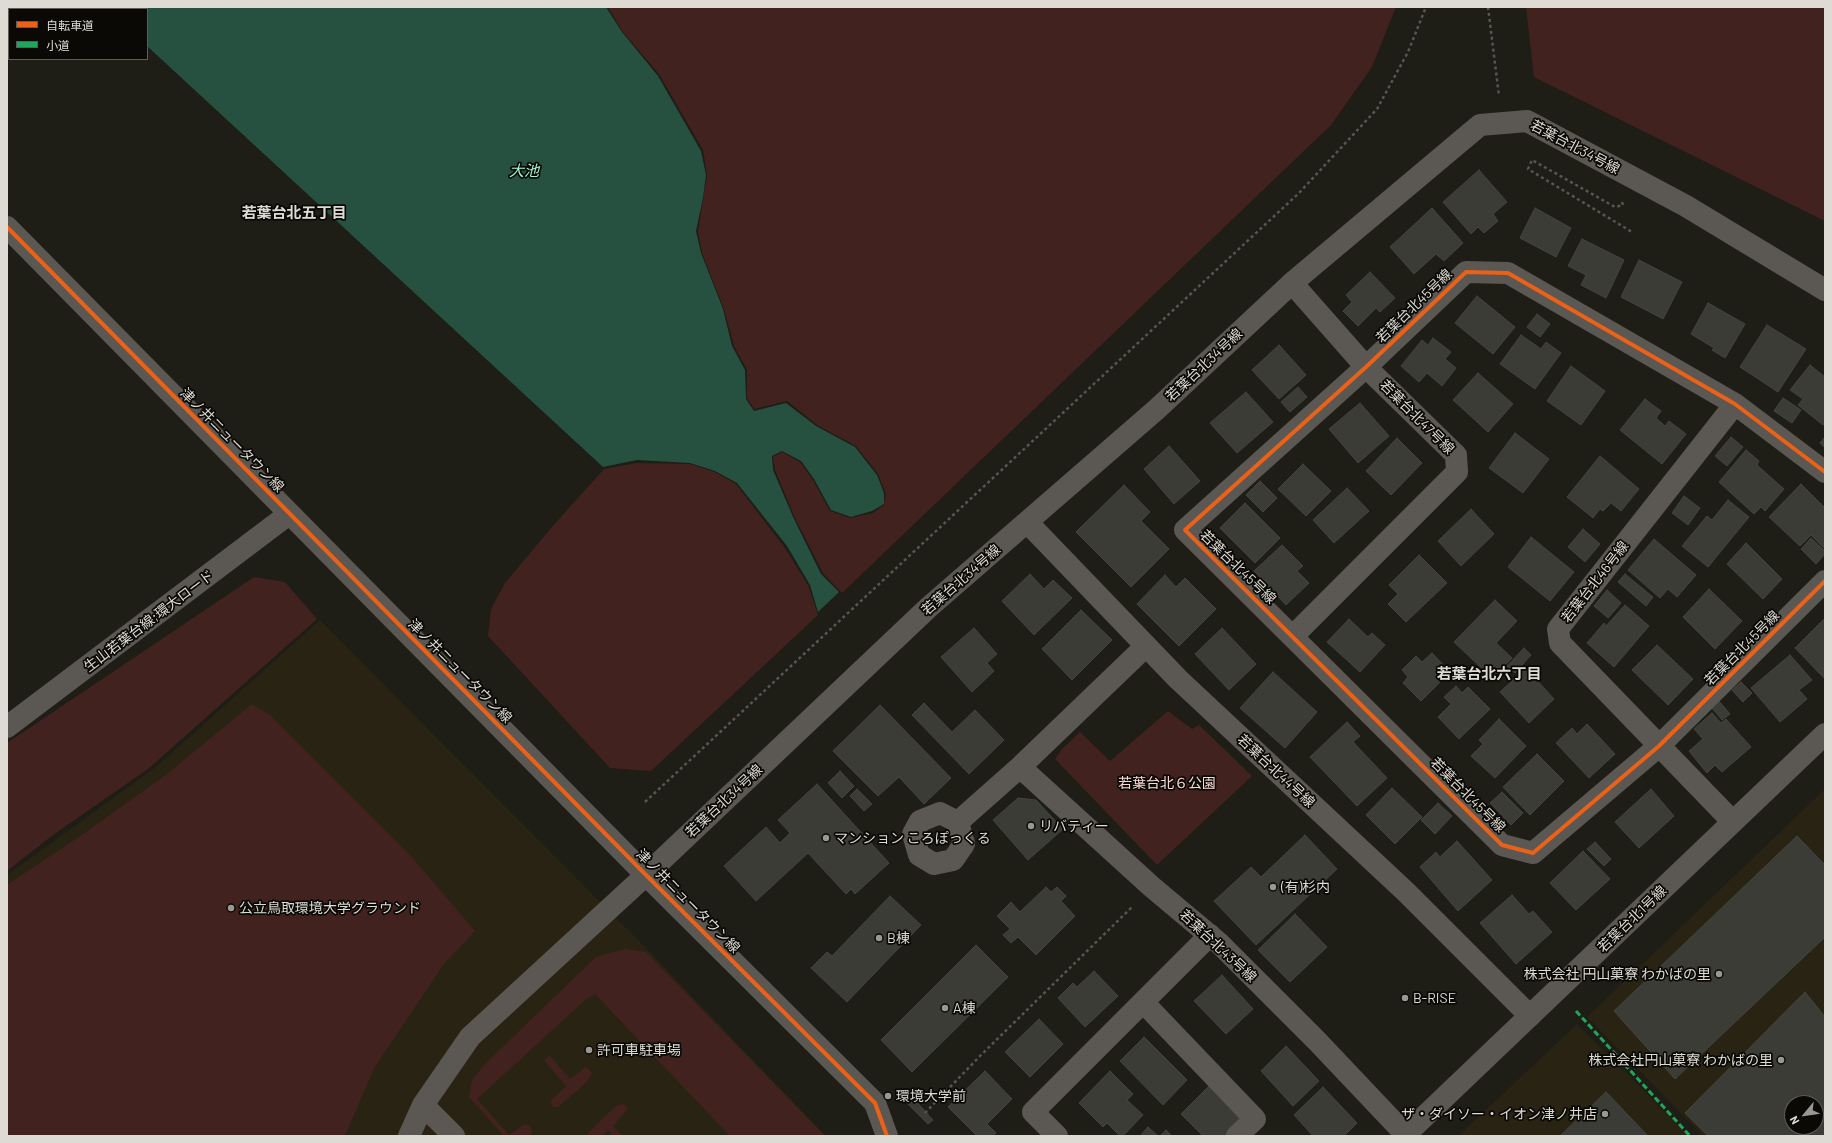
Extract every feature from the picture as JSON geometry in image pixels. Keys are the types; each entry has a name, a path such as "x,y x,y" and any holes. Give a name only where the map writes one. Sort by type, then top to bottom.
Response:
{"street":[{"name":"若葉台北34号線","path":"409,1136 423,1104 470,1037 646,875 929,607 1157,409 1292,283 1480,125 1527,121 1686,206 1825,290"},
{"name":"津ノ井ニュータウン線","path":"7,227 646,875 875,1103 886,1136"},
{"name":"若葉台北45号線","path":"1825,472 1735,404 1508,273 1466,272 1366,367 1185,530 1502,845 1533,853 1659,746 1825,581"},
{"name":"若葉台北47号線","path":"1292,283 1366,367 1456,455 1457,472 1293,636"},
{"name":"若葉台北46号線","path":"1733,822 1560,643 1558,629 1735,404"},
{"name":"生山若葉台線;環大ロード","path":"7,727 289,514"},
{"name":"若葉台北44号線","path":"1027,522 1178,679 1406,892 1530,1016"},
{"path":"958,822 1020,767 1146,646"},
{"name":"若葉台北1号線","path":"1405,1135 1825,734"},
{"name":"若葉台北43号線","path":"1020,767 1152,887 1210,935 1317,1041 1405,1135"},
{"path":"1057,1136 1033,1112 1210,935"},
{"path":"1143,1002 1255,1119 1237,1136"},
{"path":"423,1104 454,1136"}],"path":[{"path":"645,802 1299,193 1377,109 1408,52 1426,7"},
{"path":"1528,169 1632,232"},
{"path":"926,1113 981,1055 1152,887"}],"shaded area":[{"path":"320,620 643,945 826,1136 7,1136 7,875 157,766"},
{"path":"1825,789 1825,1136 1703,1136 1587,1017"},
{"path":"1577,1024 1689,1136 1458,1136"}],"green space":[{"path":"608,7 1396,7 1372,67 1331,125 842,593 823,573 795,518 775,470 773,457 782,452 800,462 813,480 830,511 850,518 873,513 884,505 886,494 878,474 856,446 817,425 787,401 754,409 747,398 747,370 734,346 724,309 702,253 698,231 707,175 703,150 659,74 623,32"},
{"path":"1526,7 1825,7 1825,221 1534,77"},
{"path":"636,463 690,464 715,472 736,484 785,548 808,585 818,615 651,771 610,768 488,636 491,609 505,583 551,528 604,469"},
{"path":"254,577 285,582 317,619 148,769 53,835 7,871 7,743"},
{"name":"公立鳥取環境大学グラウンド","path":"252,704 270,715 410,855 475,931 444,964 374,1068 345,1136 7,1136 7,885 76,839 167,774"},
{"name":"若葉台北６公園","path":"1168,711 1192,729 1199,725 1252,776 1157,865 1055,759 1063,748 1080,732 1110,761"},
{"path":"625,949 646,952 825,1136 730,1136 595,994 585,1000 477,1099 509,1135 525,1124 530,1126 532,1130 531,1136 504,1136 469,1097 472,1080 485,1064 596,957"},
{"path":"550,1056 570,1079 586,1067 592,1073 587,1082 558,1107 553,1107 550,1101 566,1086 544,1060"},
{"path":"622,1104 626,1105 628,1109 613,1126 623,1136 613,1136 608,1130 602,1136 588,1136 588,1133 603,1118 616,1106"}],"water":[{"name":"大池","path":"105,7 606,7 622,32 658,76 701,151 706,175 696,231 701,253 723,309 732,346 745,370 746,399 754,411 786,403 816,426 855,447 877,475 884,493 884,504 872,511 851,517 831,510 814,479 801,461 782,451 772,456 773,470 794,519 821,574 839,592 818,612 810,585 787,546 737,483 715,471 690,463 637,460 603,467 148,47 148,8"}],"building":[{"path":"1479,170 1507,202 1493,214 1498,221 1484,233 1478,227 1471,234 1443,202"},
{"path":"1432,208 1463,243 1444,261 1436,254 1414,274 1390,247"},
{"path":"1535,208 1571,228 1556,257 1520,238"},
{"path":"1582,239 1624,260 1606,298 1581,285 1586,275 1568,266"},
{"path":"1639,260 1682,282 1663,319 1621,297"},
{"path":"1370,272 1395,298 1380,312 1376,308 1358,326 1343,311 1352,302 1346,295"},
{"path":"1477,296 1515,327 1493,354 1455,323"},
{"path":"1708,303 1745,324 1725,358 1712,350 1714,348 1691,334"},
{"path":"1537,314 1550,324 1540,337 1527,327"},
{"path":"1767,325 1806,349 1778,392 1740,367"},
{"path":"1521,335 1541,349 1546,342 1561,353 1535,389 1500,364"},
{"path":"1433,338 1451,352 1445,359 1456,368 1442,386 1427,373 1419,382 1401,366 1422,340 1428,345"},
{"path":"1279,345 1306,375 1279,399 1252,370"},
{"path":"1810,365 1825,377 1825,422 1823,425 1798,405 1803,399 1790,390"},
{"path":"1571,366 1605,391 1581,425 1547,401"},
{"path":"1478,373 1513,404 1488,432 1453,400"},
{"path":"1298,387 1307,397 1290,412 1281,402"},
{"path":"1246,392 1273,422 1237,453 1210,423"},
{"path":"1783,398 1801,410 1792,423 1774,411"},
{"path":"1645,399 1661,411 1656,418 1665,426 1669,421 1686,434 1662,464 1620,430"},
{"path":"1360,403 1389,436 1358,463 1329,429"},
{"path":"1515,433 1549,459 1523,493 1489,468"},
{"path":"1731,437 1743,447 1727,466 1715,456"},
{"path":"1825,437 1825,448 1820,443"},
{"path":"1397,438 1422,463 1391,495 1366,471"},
{"path":"1169,446 1200,481 1174,504 1144,469"},
{"path":"1746,450 1759,461 1757,465 1784,489 1765,511 1761,507 1754,514 1719,482"},
{"path":"1600,456 1639,489 1621,511 1611,503 1603,511 1600,509 1593,518 1567,497"},
{"path":"1303,464 1331,491 1306,516 1278,489"},
{"path":"1260,481 1277,498 1263,512 1246,495"},
{"path":"1801,484 1825,508 1825,549 1811,535 1800,546 1769,517"},
{"path":"1124,485 1150,512 1141,521 1169,549 1131,587 1076,532"},
{"path":"1347,488 1369,511 1334,543 1313,520"},
{"path":"1684,496 1700,508 1688,525 1672,513"},
{"path":"1728,500 1749,517 1708,567 1682,546 1707,516 1712,520"},
{"path":"1245,503 1280,538 1255,563 1220,528"},
{"path":"1471,509 1494,534 1461,566 1438,541"},
{"path":"1583,529 1600,544 1585,562 1568,547"},
{"path":"1531,537 1574,572 1550,601 1508,567"},
{"path":"1811,538 1825,551 1825,554 1816,564 1801,549"},
{"path":"1654,539 1696,575 1677,597 1668,589 1660,598 1628,570"},
{"path":"1746,543 1782,579 1763,599 1727,564"},
{"path":"1282,545 1303,566 1297,571 1309,583 1286,605 1254,571"},
{"path":"1419,555 1447,583 1406,622 1388,604 1398,594 1389,585"},
{"path":"1030,574 1044,589 1053,580 1072,598 1034,635 1002,601"},
{"path":"1625,574 1653,597 1646,606 1618,582"},
{"path":"1165,575 1176,587 1185,578 1216,609 1179,646 1137,604"},
{"path":"1709,589 1742,621 1715,649 1683,617"},
{"path":"1607,590 1621,603 1608,618 1594,606"},
{"path":"1495,600 1517,621 1496,643 1512,658 1492,678 1454,642"},
{"path":"1625,605 1649,626 1614,667 1587,643 1604,623 1606,626"},
{"path":"1081,610 1112,640 1072,680 1042,649"},
{"path":"1825,618 1825,679 1795,648"},
{"path":"1349,619 1368,637 1372,633 1385,645 1360,672 1327,642"},
{"path":"974,628 997,654 987,663 994,671 972,692 941,657"},
{"path":"1222,628 1256,664 1229,690 1195,654"},
{"path":"1657,645 1693,679 1668,705 1632,670"},
{"path":"1524,648 1531,655 1515,673 1507,666"},
{"path":"1432,653 1450,672 1421,701 1403,683 1408,677 1402,670 1416,656 1422,662"},
{"path":"1790,655 1812,680 1799,690 1807,699 1780,722 1751,688"},
{"path":"1526,668 1554,699 1529,723 1500,692"},
{"path":"1273,672 1317,712 1285,748 1240,708"},
{"path":"1741,682 1752,693 1743,702 1732,690"},
{"path":"1456,686 1462,693 1468,687 1490,709 1459,739 1438,717 1451,704 1444,697"},
{"path":"1719,701 1730,714 1722,720 1712,708"},
{"path":"924,703 952,732 975,710 1004,740 969,774 912,715"},
{"path":"880,705 951,778 924,804 899,777 878,796 833,751"},
{"path":"1712,713 1721,723 1726,719 1751,747 1722,772 1715,765 1707,773 1689,751 1703,739 1694,729"},
{"path":"1499,719 1526,746 1495,778 1471,756 1483,744 1479,740"},
{"path":"1347,722 1360,736 1353,742 1387,778 1357,806 1310,757"},
{"path":"1587,724 1615,754 1589,778 1556,743 1572,728 1577,734"},
{"path":"1537,754 1564,781 1530,815 1503,787"},
{"path":"840,771 854,786 842,798 828,783"},
{"name":"マンション ころぽっくる","path":"817,784 889,863 855,894 851,889 846,894 808,853 756,901 724,866 766,827 780,843 790,833 778,820"},
{"path":"1392,788 1422,817 1395,844 1366,815"},
{"path":"857,789 872,804 864,811 850,796"},
{"path":"1651,789 1674,816 1639,848 1615,822"},
{"path":"1502,792 1523,813 1511,825 1490,803"},
{"path":"1018,798 1036,800 1063,829 1028,860 993,820"},
{"path":"1438,803 1452,816 1435,834 1421,820"},
{"path":"1305,835 1337,869 1256,945 1214,901 1251,867 1261,877"},
{"name":"株式会社 円山菓寮 わかばの里","path":"1797,836 1825,865 1825,937 1675,1079 1614,1011"},
{"path":"1457,841 1492,880 1458,911 1420,867 1436,852 1440,857"},
{"path":"1595,842 1611,859 1604,866 1587,849"},
{"path":"1583,851 1610,879 1576,910 1550,883"},
{"path":"1046,887 1051,892 1057,887 1066,896 1061,901 1075,916 1036,955 1018,937 1011,943 1003,935 1010,929 997,916 1011,902 1020,912"},
{"path":"1512,895 1529,914 1533,911 1552,932 1516,964 1480,923"},
{"name":"B棟","path":"890,896 921,925 847,1002 811,968 827,952 832,956"},
{"path":"1295,914 1327,947 1290,982 1258,950"},
{"name":"A棟","path":"976,945 1008,977 912,1072 881,1040"},
{"path":"1094,971 1118,996 1085,1027 1058,998 1073,983 1077,987"},
{"path":"1222,975 1253,1009 1226,1034 1194,1001"},
{"name":"株式会社円山菓寮 わかばの里","path":"1805,992 1825,1017 1825,1136 1708,1136 1685,1113"},
{"path":"1039,1019 1063,1044 1030,1077 1005,1052"},
{"path":"1144,1037 1187,1080 1163,1105 1120,1061"},
{"path":"1286,1046 1319,1081 1293,1106 1261,1071"},
{"path":"985,1071 1012,1099 987,1124 996,1133 992,1136 977,1136 948,1107"},
{"path":"1110,1071 1133,1094 1127,1100 1143,1115 1123,1136 1120,1136 1107,1123 1103,1127 1079,1103"},
{"path":"1210,1085 1243,1117 1224,1136 1203,1136 1181,1114"},
{"path":"1323,1087 1357,1123 1344,1136 1313,1136 1294,1115"},
{"name":"ザ・ダイソー・イオン津ノ井店","path":"1606,1092 1648,1136 1560,1136"},
{"path":"914,1099 933,1120 928,1124 908,1104"},
{"path":"1148,1127 1158,1136 1140,1136"},
{"path":"1166,1130 1172,1136 1160,1136"}],"marked path":[{"path":"1576,1011 1690,1136"}],"cycle path":[{"path":"7,227 646,875 875,1103 887,1136"},
{"path":"1825,472 1735,404 1508,273 1466,272 1366,367 1185,530 1502,845 1533,853 1659,746 1825,581"}],"place":[{"name":"リバティー","path":"1031,826"},
{"name":"マンション ころぽっくる","path":"826,838"},
{"name":"(有)杉内","path":"1273,887"},
{"name":"公立鳥取環境大学グラウンド","path":"231,908"},
{"name":"B棟","path":"879,938"},
{"name":"株式会社 円山菓寮 わかばの里","path":"1719,974"},
{"name":"B-RISE","path":"1405,998"},
{"name":"A棟","path":"945,1008"},
{"name":"許可車駐車場","path":"589,1050"},
{"name":"株式会社円山菓寮 わかばの里","path":"1781,1060"},
{"name":"環境大学前","path":"888,1096"},
{"name":"ザ・ダイソー・イオン津ノ井店","path":"1605,1114"}],"district":[{"name":"若葉台北五丁目","path":"294,213"},
{"name":"若葉台北六丁目","path":"1489,674"}]}
